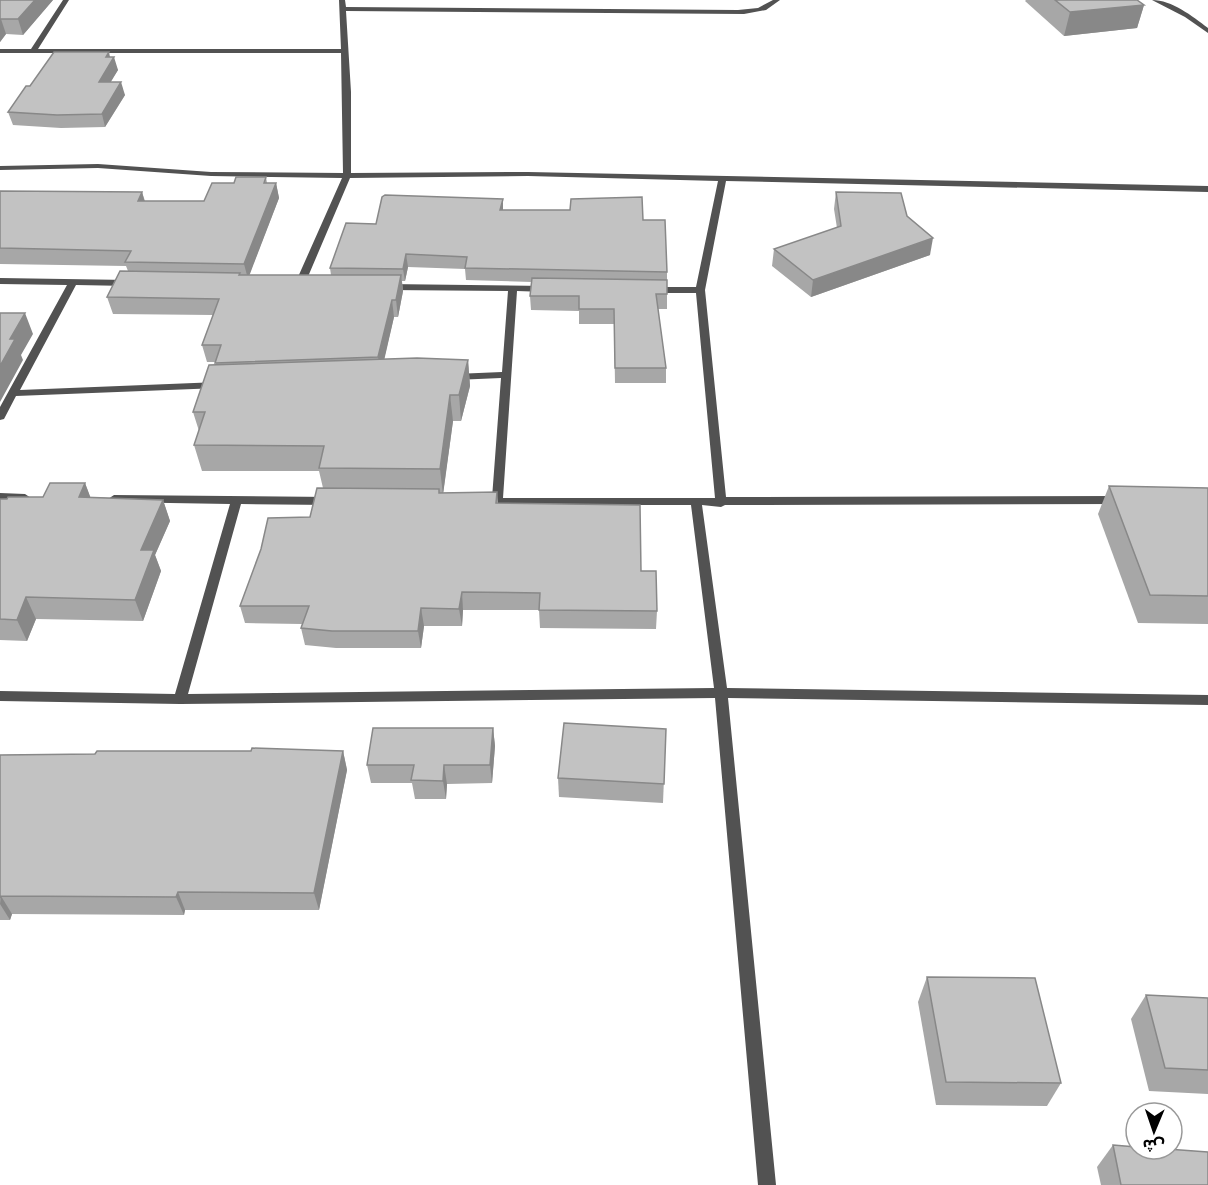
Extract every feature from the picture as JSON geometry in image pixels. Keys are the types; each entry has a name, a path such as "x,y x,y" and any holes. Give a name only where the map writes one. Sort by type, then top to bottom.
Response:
{"street":[{"path":"33,51 66,0"},
{"path":"298,286 347,176 342,0"},
{"path":"343,9 755,12 770,7 777,0"},
{"path":"1155,0 1187,16 1208,31"},
{"path":"0,51 345,51"},
{"path":"0,168 98,166 211,174 347,176 528,174 1208,189"},
{"path":"722,503 700,290 723,177"},
{"path":"0,281 142,283"},
{"path":"0,417 73,282"},
{"path":"288,286 310,286"},
{"path":"380,287 560,289"},
{"path":"497,502 513,289"},
{"path":"642,290 700,290"},
{"path":"439,377 506,375"},
{"path":"13,393 226,385"},
{"path":"0,498 33,498"},
{"path":"98,499 338,501"},
{"path":"180,699 237,499"},
{"path":"474,502 1128,500"},
{"path":"696,503 720,693 767,1185"},
{"path":"0,696 180,699 720,693 1208,700"}],"building":[{"path":"0,0 35,0 18,19 0,20"},
{"path":"1055,0 1137,0 1144,5 1070,12"},
{"path":"54,52 109,52 106,57 114,57 99,82 121,82 102,114 57,115 8,112"},
{"path":"236,177 266,177 264,183 276,183 244,264 125,262 131,251 0,248 0,191 142,192 138,201 204,201 212,183 234,183"},
{"path":"836,192 901,193 907,216 933,238 813,280 774,249 841,226"},
{"path":"385,195 503,199 500,210 570,210 571,199 642,197 643,220 665,220 667,272 465,268 467,257 406,254 403,269 330,268 346,223 376,224 382,197"},
{"path":"120,271 240,273 239,275 401,275 396,300 392,300 378,357 215,363 221,345 202,345 219,299 107,297"},
{"path":"532,278 667,280 667,294 656,294 666,368 615,368 614,309 579,309 579,296 530,296"},
{"path":"0,313 25,313 10,339 15,339 0,366"},
{"path":"417,358 468,360 459,395 450,395 440,469 319,468 324,446 194,445 205,412 193,412 209,365"},
{"path":"50,483 85,483 79,497 163,500 141,550 154,550 135,600 26,597 17,620 0,619 0,499 43,497"},
{"path":"1109,486 1208,488 1208,596 1150,595"},
{"path":"317,488 439,489 439,493 497,492 496,503 640,505 641,571 656,571 657,611 539,610 540,593 462,592 459,609 421,608 418,631 332,631 301,628 309,606 240,606 261,549 268,518 310,517"},
{"path":"564,723 666,729 664,784 558,778"},
{"path":"373,728 493,728 490,765 444,765 443,781 411,780 414,765 367,765"},
{"path":"252,748 343,751 314,893 178,892 176,897 1,896 0,898 0,755 95,754 97,751 251,751"},
{"path":"927,977 1035,978 1061,1083 946,1082"},
{"path":"1146,995 1208,998 1208,1070 1165,1068"},
{"path":"1113,1145 1124,1146 1124,1161 1184,1161 1184,1150 1208,1152 1208,1185 1121,1185"}]}
